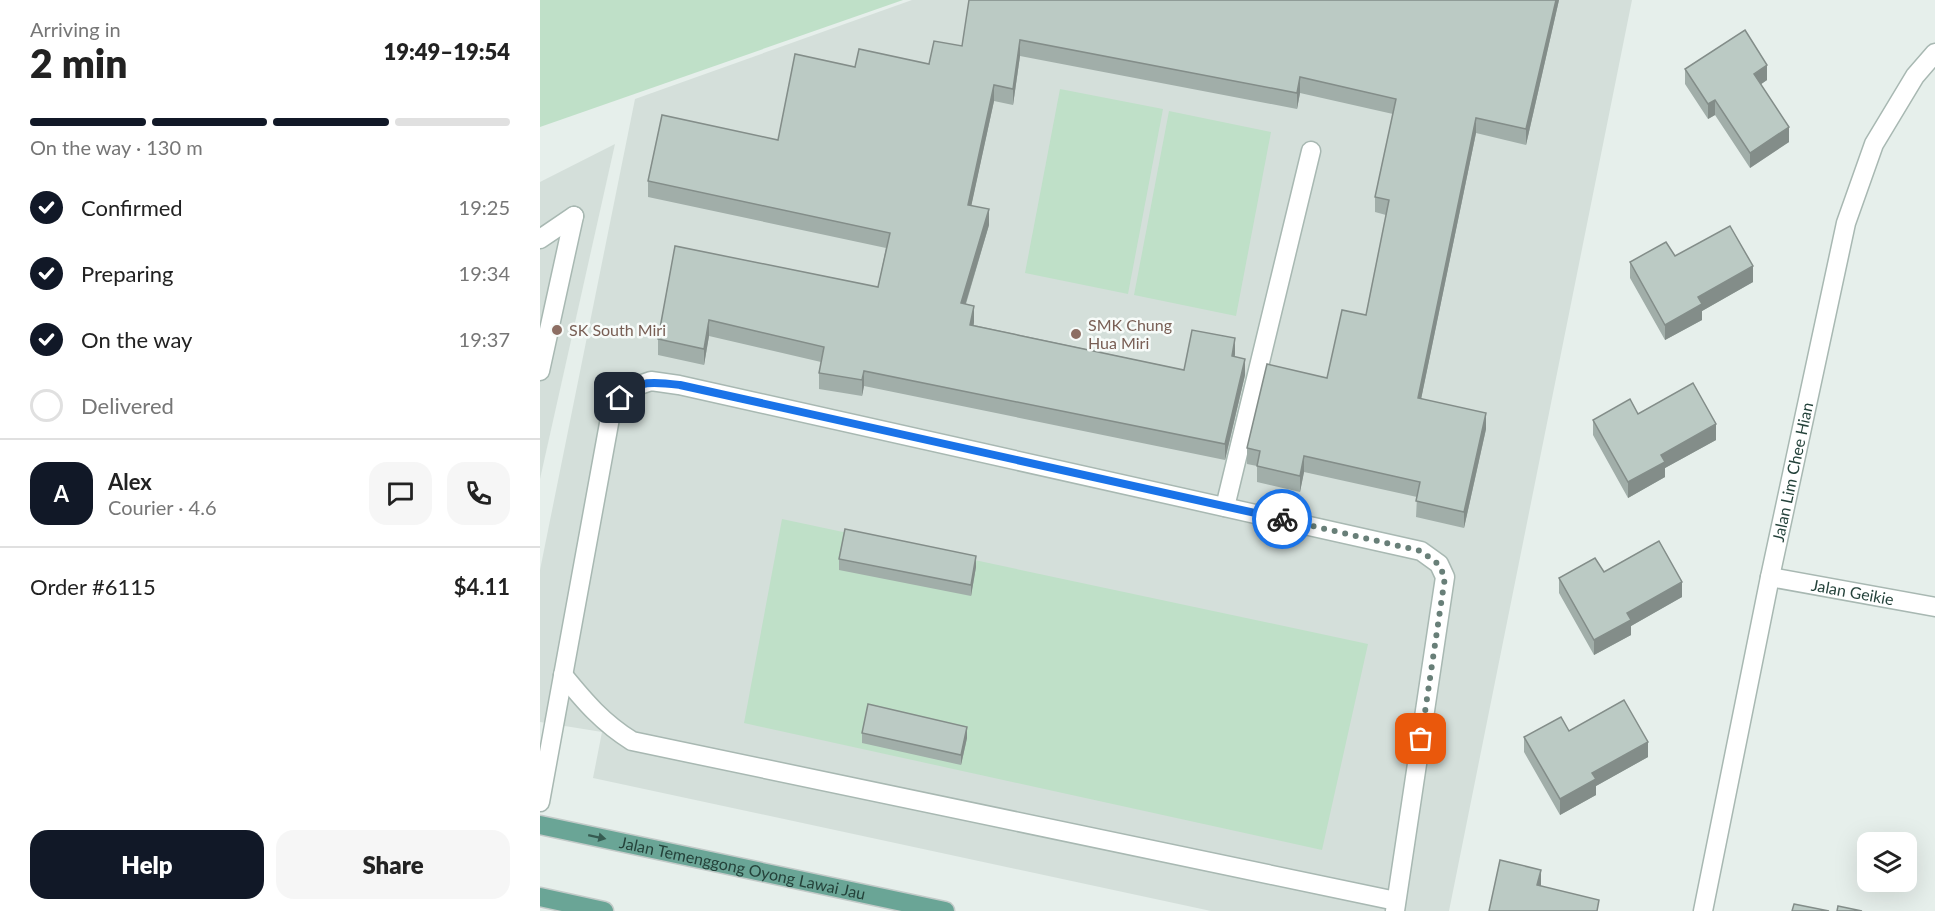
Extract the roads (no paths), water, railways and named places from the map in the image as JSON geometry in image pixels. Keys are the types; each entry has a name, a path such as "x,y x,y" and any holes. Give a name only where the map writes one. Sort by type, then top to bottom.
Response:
{"main road":[{"name":"Jalan Temenggong Oyong Lawai Jau","path":"540,825 945,911"},
{"path":"540,897 604,911"}],"street":[{"name":"Jalan Lim Chee Hian","path":"1703,911 1770,577 1846,223 1874,144 1916,76 1935,53"},
{"path":"1225,507 1311,151"},
{"path":"540,239 574,216 540,371"},
{"path":"540,802 563,675 612,407 628,389 651,381 680,385 1421,551 1438,564 1445,577 1396,906 632,741 610,728 563,675"},
{"name":"Jalan Geikie","path":"1770,577 1935,608"}],"place":[{"name":"SK South Miri","path":"557,330"},
{"name":"SMK Chung Hua Miri","path":"1076,334"}]}
